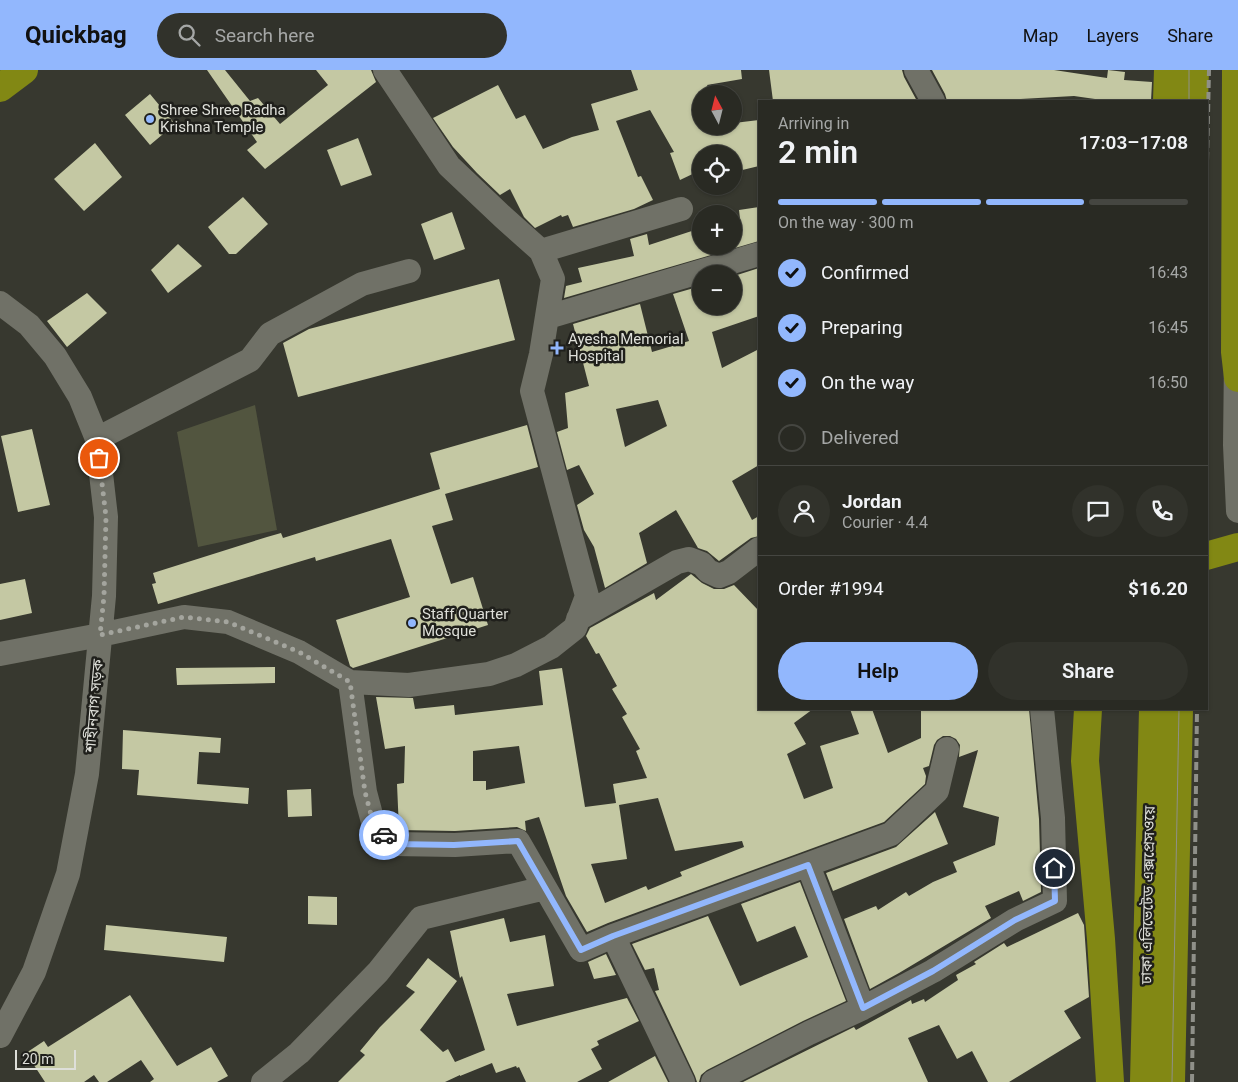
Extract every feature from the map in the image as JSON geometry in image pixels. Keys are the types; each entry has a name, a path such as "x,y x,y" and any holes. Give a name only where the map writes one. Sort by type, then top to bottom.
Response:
{"highway":[{"path":"0,88 24,70"},
{"path":"1167,100 1168,70"},
{"path":"1194,100 1195,70"},
{"path":"1236,70 1235,352 1238,378"},
{"path":"1208,555 1238,547"},
{"path":"1088,710 1084,761 1101,939 1110,1082"},
{"name":"ঢাকা এলিভেটেড এক্সপ্রেসওয়ে","path":"1144,1082 1153,710"},
{"name":"ঢাকা এলিভেটেড এক্সপ্রেসওয়ে","path":"1171,1082 1179,710"}],"street":[{"path":"0,654 184,617 228,622 299,652 350,682 409,685 489,674 516,665 551,647 575,628 587,596 532,391 541,354 553,279 541,251 448,166 385,70"},
{"path":"916,70 932,100"},
{"path":"1177,70 1178,100"},
{"path":"541,251 681,209"},
{"path":"1238,219 1235,446 1238,512"},
{"path":"548,316 758,254"},
{"path":"97,439 250,360 270,334 362,284 409,271"},
{"name":"শাহীনবাগ সড়ক","path":"0,304 28,325 55,356 80,397 97,439 106,517 104,596 87,774 68,874 34,972 0,1036"},
{"path":"578,620 676,562 688,559 702,564 708,571 719,576 729,572 758,550"},
{"path":"350,682 365,792 374,826 393,844 454,845 518,841 581,950 613,936 891,834 936,790 947,749"},
{"path":"715,1081 933,971 1015,920 1055,901 1053,818 1042,710"},
{"path":"1144,1082 1142,979 1143,745 1145,710"},
{"path":"808,865 863,1008"},
{"path":"263,1082 300,1053 378,972 421,918 545,888"},
{"path":"613,936 683,1082"}],"green space":[{"path":"255,405 277,530 198,547 177,432"}],"building":[{"path":"207,70 225,70 250,101 258,98 280,124 328,85 316,70 371,70 376,82 265,169 247,150 257,142"},
{"path":"631,70 741,70 742,79 707,85 692,85 692,135 742,135 742,122 758,120 758,166 742,170 742,145 692,145 692,174 680,180 670,153 674,152 650,110 616,121 638,177 641,176 653,200 634,209 573,227 568,215 562,217 561,215 535,228 524,217 510,189 500,195 453,147 433,118 498,85 516,119 525,115 543,149 572,137 599,130 591,104 638,90"},
{"path":"769,70 902,70 916,100 773,100"},
{"path":"932,70 1054,70 1107,78 1108,70 1125,72 1124,80 1152,82 1151,100 1102,100 1074,96 1003,100 947,100"},
{"name":"Shree Shree Radha Krishna Temple","path":"150,94 175,124 150,145 125,115"},
{"name":"Shree Shree Radha Krishna Temple","path":"358,138 372,175 341,186 327,150"},
{"path":"95,143 122,177 84,211 54,179"},
{"path":"243,197 268,224 236,254 229,254 208,227"},
{"path":"758,207 758,241 742,246 742,210"},
{"path":"452,212 465,249 434,260 421,224"},
{"path":"692,231 692,255 711,255 564,298 566,286 582,282 578,268 634,256 630,239 647,234 649,245"},
{"path":"178,244 202,266 168,293 151,270"},
{"path":"758,268 758,316 712,332 722,368 758,350 758,466 732,481 752,520 758,517 758,536 751,538 719,561 707,551 698,548 676,510 639,533 647,563 605,588 594,547 584,530 577,505 594,494 579,465 567,470 557,432 568,428 565,393 589,386 573,324 640,304 652,352 689,341 673,294 692,289 692,315 742,315 742,273","holes":["658,400 667,426 625,447 616,409"]},
{"path":"499,279 515,340 298,397 283,343 309,329"},
{"path":"87,293 107,313 67,347 47,321"},
{"path":"527,425 538,467 445,494 453,520 432,526 451,584 473,577 488,625 353,668 350,666 336,620 410,597 391,539 316,561 315,557 158,604 152,584 156,583 153,573 281,533 283,538 440,489 430,453"},
{"path":"32,429 50,505 18,512 1,436"},
{"path":"691,574 702,583 714,589 724,589 734,585 758,610 758,710 812,710 794,723 806,744 787,754 804,799 833,788 820,746 859,734 850,710 872,710 888,753 921,738 921,710 1029,710 1039,819 1041,892 1023,901 1019,891 985,906 991,918 870,989 844,919 876,906 878,910 906,892 909,896 933,882 957,872 953,862 995,845 999,817 963,807 978,750 959,757 960,745 956,739 950,736 943,736 934,745 929,766 923,768 926,776 925,784 884,822 587,932 566,896 539,817 525,821 526,831 517,827 455,831 399,830 397,784 404,783 405,746 385,749 376,697 413,698 415,709 454,705 455,715 543,705 539,671 562,668 585,807 616,803 613,784 647,778 636,751 640,749 622,717 627,714 612,689 617,686 599,653 596,654 586,636 590,628 654,593 656,600","holes":["519,746 525,783 486,790 486,781 473,781 473,751","658,798 675,851 742,841 744,847 680,872 682,876 648,890 646,886 605,903 591,864 627,859 619,805"]},
{"path":"25,579 32,613 0,620 0,584"},
{"path":"275,667 275,683 177,685 176,668"},
{"path":"123,730 221,738 220,753 199,752 197,784 249,788 248,804 137,795 139,770 122,769"},
{"path":"311,789 312,816 288,817 287,790"},
{"path":"935,812 948,844 833,891 826,873 896,847"},
{"path":"800,882 846,1001 707,1070 701,1075 699,1082 697,1082 655,991 659,990 654,968 645,970 632,944 708,916 740,986 808,957 795,926 757,942 741,904"},
{"path":"308,896 337,897 337,925 308,924"},
{"path":"1078,913 1084,925 1089,997 1064,1011 1081,1038 1009,1082 988,1082 972,1051 957,1059 939,1025 908,1038 928,1082 743,1082 854,1027 856,1030 911,1000 912,1004 924,999 925,1002 958,980 956,975 976,964 974,962 1004,943 1007,947"},
{"path":"504,918 510,942 545,935 554,986 507,994 517,1026 627,998 639,1021 597,1041 599,1045 591,1049 602,1069 577,1082 526,1082 519,1067 517,1068 516,1066 496,1073 492,1063 445,1082 338,1082 365,1055 360,1051 380,1027 415,992 406,986 428,958 457,981 420,1030 443,1052 448,1049 455,1062 485,1050 462,976 460,978 450,931"},
{"path":"106,925 227,937 224,962 104,950"},
{"path":"606,954 616,975 594,979 588,962"},
{"path":"130,995 177,1066 211,1047 228,1076 217,1082 150,1082 154,1079 141,1060 107,1082 99,1082 94,1075 84,1082 45,1082 26,1053 44,1041 48,1047"},
{"path":"655,1056 668,1082 608,1082"}],"tram line":[{"path":"1189,70 1189,100"},
{"path":"1172,1082 1179,710"}],"railway":[{"path":"1208,116 1209,70"},
{"path":"1192,1082 1197,710"}],"way so far":[{"path":"99,458 106,517 104,596 100,635 184,617 228,622 299,652 350,682 365,792 374,826 384,835"}],"place":[{"name":"Shree Shree Radha Krishna Temple","path":"150,119"},
{"name":"Ayesha Memorial Hospital","path":"557,348"},
{"name":"Staff Quarter Mosque","path":"412,623"}],"route":[{"path":"384,835 393,844 454,845 518,841 581,950 613,936 808,865 863,1008 933,971 1015,920 1055,901 1054,868"}]}
